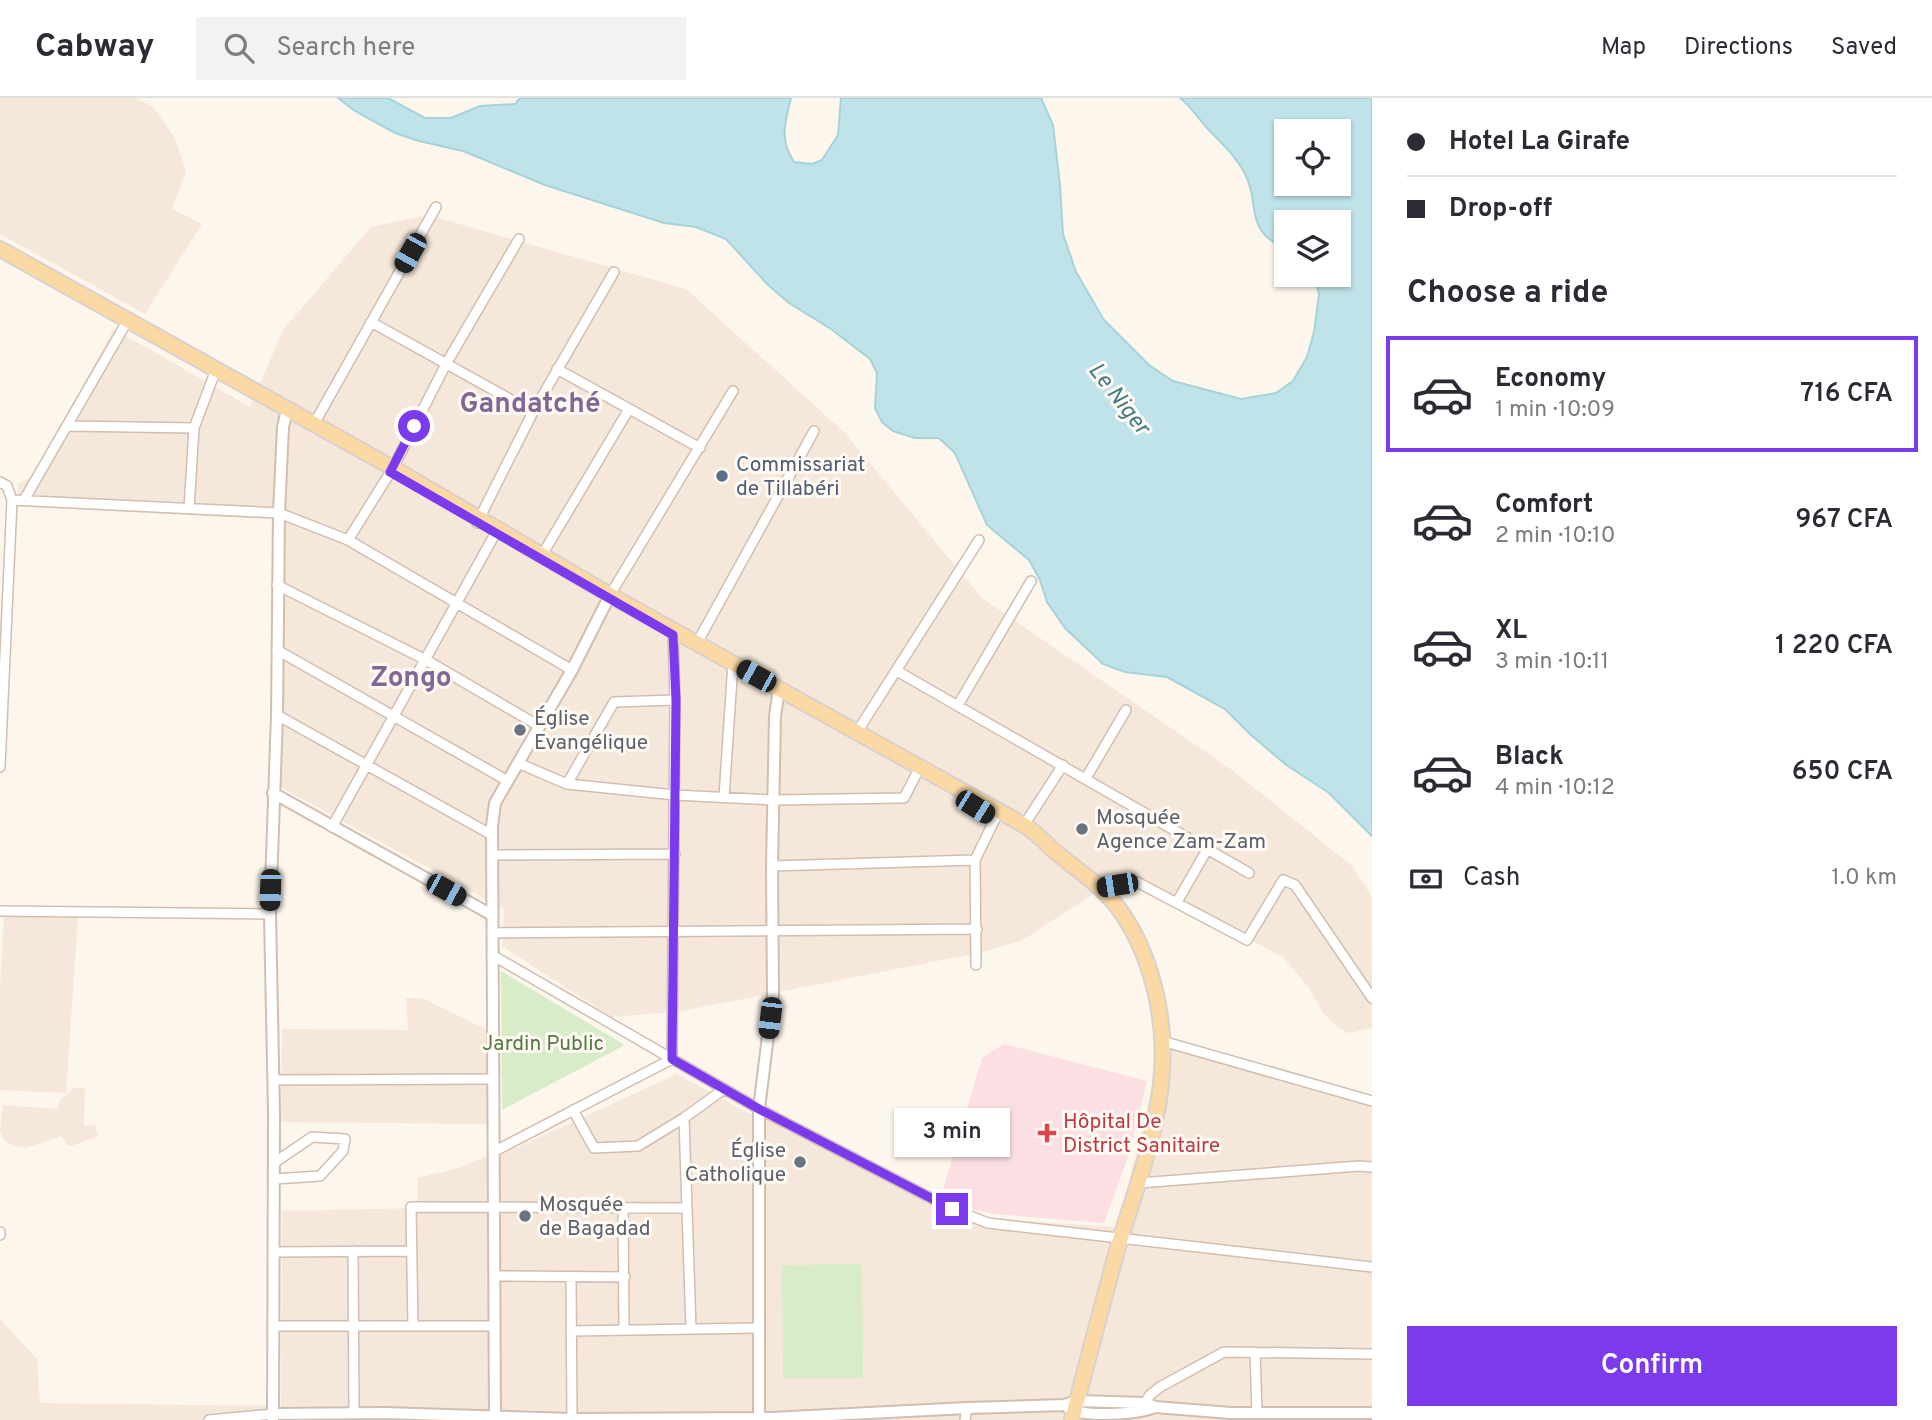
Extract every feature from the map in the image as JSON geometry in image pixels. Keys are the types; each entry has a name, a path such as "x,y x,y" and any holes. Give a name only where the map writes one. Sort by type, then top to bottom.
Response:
{"main road":[{"path":"0,248 286,413 314,425 478,522 542,555 673,635 918,771 1036,842 1051,848"},
{"path":"0,255 391,470"},
{"path":"478,522 609,597 698,643 732,666"},
{"path":"778,693 857,732 1041,836 1118,908 1135,936 1149,972 1158,1009 1162,1072 1152,1133 1139,1183 1072,1409"}],"street":[{"path":"314,425 436,207"},
{"path":"348,540 391,470 446,363 519,239"},
{"path":"478,522 533,412 614,272"},
{"path":"371,322 533,412"},
{"path":"24,500 125,326"},
{"path":"557,369 700,448"},
{"path":"189,509 194,428 214,375"},
{"path":"495,1418 492,835 495,803 572,670 609,597 733,391"},
{"path":"542,555 629,409"},
{"path":"273,1417 274,1080 270,914 277,715 279,513 286,413"},
{"path":"69,426 194,428"},
{"path":"698,643 814,431"},
{"path":"0,482 7,486 12,500 3,603 0,767"},
{"path":"12,500 279,513 348,540 572,670"},
{"path":"332,827 495,534"},
{"path":"857,732 979,540"},
{"path":"958,705 1031,581"},
{"path":"277,584 426,660 539,726"},
{"path":"672,1059 676,700 673,635"},
{"path":"277,650 508,781"},
{"path":"724,797 732,666"},
{"path":"897,671 1249,873"},
{"path":"767,1419 759,1328 759,1109 773,995 772,866 775,716 778,693"},
{"path":"566,784 614,702 676,700"},
{"path":"1086,778 1126,710"},
{"path":"277,715 492,835"},
{"path":"518,763 566,784 675,795 775,800 904,798 918,771"},
{"path":"1024,825 1063,765"},
{"path":"273,793 492,915"},
{"path":"976,965 975,860 995,818"},
{"path":"1177,902 1208,848"},
{"path":"492,855 675,854"},
{"path":"772,866 975,860"},
{"path":"1097,888 1137,882 1247,940 1283,880 1295,886 1372,998"},
{"path":"0,911 270,914"},
{"path":"492,933 977,929"},
{"path":"492,956 759,1109 952,1209 988,1223 1372,1267"},
{"path":"1162,1041 1372,1101"},
{"path":"495,1151 672,1059"},
{"path":"274,1080 494,1079"},
{"path":"573,1110 594,1148 638,1146 724,1089"},
{"path":"684,1118 691,1329"},
{"path":"274,1163 312,1137 345,1139 343,1151 320,1176 274,1179"},
{"path":"1139,1183 1372,1167"},
{"path":"413,1326 411,1207 687,1208"},
{"path":"623,1208 624,1329"},
{"path":"353,1251 354,1413"},
{"path":"274,1252 412,1251"},
{"path":"495,1276 625,1277"},
{"path":"571,1278 572,1419"},
{"path":"273,1326 495,1326"},
{"path":"571,1331 759,1328"},
{"path":"1148,1407 1160,1387 1224,1352 1372,1354"},
{"path":"1255,1352 1256,1413"},
{"path":"209,1420 354,1413 385,1417 767,1419 967,1408 1148,1407 1231,1417 1256,1413 1335,1416 1372,1413"},
{"path":"965,1420 967,1408"}],"shaded area":[{"path":"0,98 136,98 153,107 175,138 186,171 172,209 202,224 145,314 0,234"},
{"path":"428,215 686,289 845,433 982,598 1232,770 1351,865 1372,897 1372,1028 1349,1033 1338,1028 1323,1013 1309,988 1283,957 1137,881 1102,888 1023,940 983,952 682,1011 611,1017 502,946 504,909 280,787 283,520 17,506 18,483 31,478 114,329 250,407 283,330 371,227"},
{"path":"4,916 78,917 66,1093 0,1090 0,990"},
{"path":"406,998 422,998 489,1031 488,1124 281,1122 282,1029 408,1030"},
{"name":"Hôpital De District Sanitaire","path":"1004,1044 1147,1081 1128,1157 1104,1223 995,1214 960,1207 941,1196 982,1058"},
{"path":"1164,1045 1372,1102 1372,1407 1334,1407 1334,1420 0,1420 0,1319 37,1359 40,1403 281,1406 282,1211 417,1208 418,1178 455,1169 490,1155 501,1155 677,1074 750,1114 760,1108 941,1204 943,1199 991,1219 1118,1227 1152,1087 1160,1089"},
{"path":"74,1088 85,1088 84,1125 95,1126 98,1136 71,1146 66,1144 62,1136 26,1148 5,1141 0,1130 3,1105 57,1109 61,1099"}],"green space":[{"name":"Jardin Public","path":"501,971 625,1045 502,1110"},
{"path":"862,1264 863,1378 783,1378 782,1265"}],"water":[{"name":"Le Niger","path":"338,98 388,98 425,118 451,118 480,106 515,104 520,98 791,98 785,123 786,146 794,162 812,164 822,160 838,135 841,98 1041,98 1053,125 1063,234 1076,272 1104,320 1149,365 1173,381 1241,399 1276,393 1293,381 1307,357 1314,332 1319,294 1317,287 1351,287 1351,210 1274,210 1274,242 1272,241 1258,224 1249,184 1240,166 1180,98 1372,98 1372,836 1329,793 1285,764 1225,709 1167,677 1125,672 1103,664 1065,628 1047,602 1040,580 1029,560 987,525 955,453 939,438 915,438 893,431 882,422 875,408 877,373 870,359 831,329 789,303 768,285 726,239 696,227 664,223 545,185 463,151 395,133 355,111"}],"place":[{"name":"Commissariat de Tillabéri","path":"722,476"},
{"name":"Église Evangélique","path":"520,730"},
{"name":"Mosquée Agence Zam-Zam","path":"1082,829"},
{"name":"Hôpital De District Sanitaire","path":"1047,1133"},
{"name":"Église Catholique","path":"800,1162"},
{"name":"Mosquée de Bagadad","path":"525,1216"}],"district":[{"name":"Gandatché","path":"530,402"},
{"name":"Zongo","path":"411,676"}],"route":[{"path":"414,426 390,472 608,600 673,635 676,700 672,1059 759,1109 952,1209"}]}
